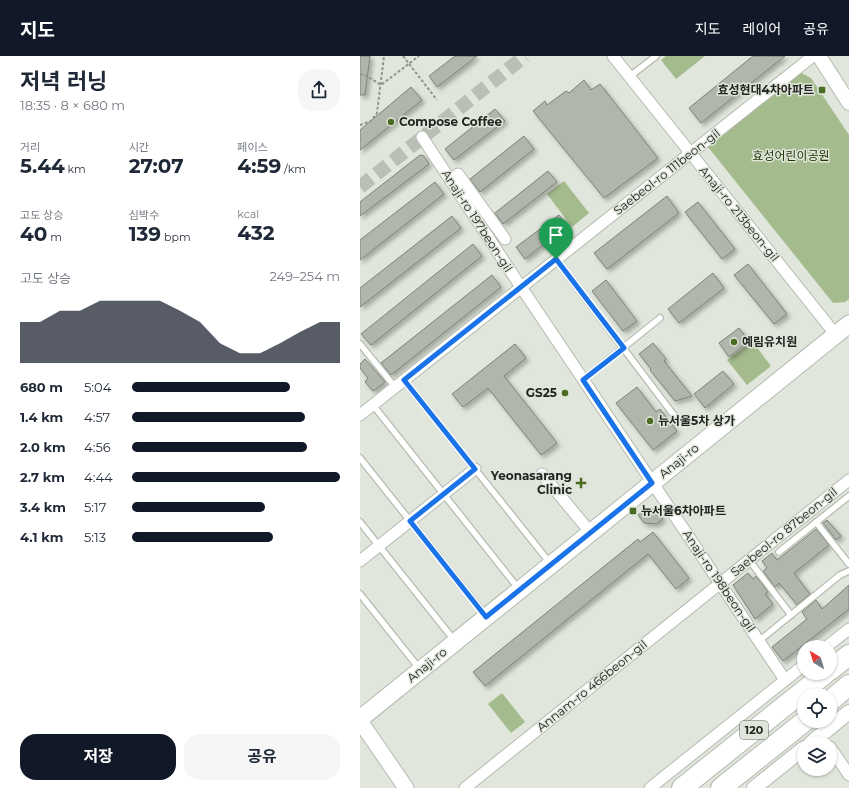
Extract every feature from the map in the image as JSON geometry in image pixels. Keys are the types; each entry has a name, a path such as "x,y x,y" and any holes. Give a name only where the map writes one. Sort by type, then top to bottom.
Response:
{"highway":[{"path":"837,664 849,655"},
{"name":"120","path":"682,788 817,680"},
{"path":"837,695 849,685"},
{"name":"120","path":"721,788 797,727"}],"main road":[{"name":"Anaji-ro","path":"360,720 849,324"},
{"path":"360,720 406,788"}],"street":[{"name":"Anaji-ro 213beon-gil","path":"613,56 836,335"},
{"name":"Saebeol-ro 111beon-gil","path":"360,415 812,56"},
{"path":"819,56 849,103"},
{"name":"Anaji-ro 197beon-gil","path":"422,137 652,483"},
{"path":"451,181 458,174 505,239"},
{"path":"360,561 475,469"},
{"path":"542,474 591,533"},
{"name":"Saebeol-ro 87beon-gil","path":"720,583 849,480"},
{"name":"Anaji-ro 198beon-gil","path":"652,483 785,680"},
{"name":"Annam-ro 466beon-gil","path":"465,788 720,583"},
{"path":"835,640 849,629"},
{"path":"650,788 797,671"},
{"path":"824,736 849,712"},
{"path":"754,788 797,754"},
{"path":"837,757 849,775"}],"lane":[{"path":"629,77 656,56"},
{"path":"556,259 679,422"},
{"path":"583,380 660,318"},
{"path":"360,344 400,383 475,469 551,565"},
{"path":"373,405 520,590"},
{"path":"360,458 486,617"},
{"path":"779,552 849,496"},
{"path":"360,522 455,642"},
{"path":"816,522 849,564"},
{"path":"749,560 791,615"},
{"path":"759,641 840,575 849,571"},
{"path":"360,594 420,670"}],"path":[{"path":"360,125 371,121 377,113 384,56"},
{"path":"403,56 437,100"},
{"path":"381,85 419,56"},
{"path":"360,74 367,76 381,85"}],"green space":[{"path":"666,56 705,56 676,79 661,60"},
{"name":"효성어린이공원","path":"801,73 811,78 849,135 849,299 845,302 833,303 708,147"},
{"path":"564,181 589,213 572,227 547,194"},
{"path":"752,341 771,366 747,385 727,360"},
{"path":"502,693 525,722 511,733 488,704"}],"building":[{"path":"360,56 370,56 365,95 360,95"},
{"path":"455,56 477,56 437,87 429,76"},
{"path":"753,56 785,56 701,123 689,108"},
{"path":"584,80 591,90 600,84 658,158 604,198 533,111 545,101 547,105 566,91 569,93"},
{"path":"411,87 422,100 360,150 360,130"},
{"path":"495,109 505,121 454,160 445,149"},
{"path":"524,136 534,149 480,192 470,179"},
{"path":"420,155 424,156 429,164 360,216 360,202"},
{"path":"548,171 557,182 503,224 495,213"},
{"path":"435,182 444,194 360,260 360,240"},
{"path":"667,196 679,213 607,269 594,253"},
{"path":"698,202 735,249 722,259 685,212"},
{"path":"559,215 567,226 525,259 516,247"},
{"path":"452,216 461,228 360,307 360,288"},
{"path":"473,244 482,256 371,345 361,334"},
{"path":"748,264 787,314 774,324 734,275"},
{"path":"713,273 724,288 679,323 668,309"},
{"path":"492,275 501,287 391,375 381,363"},
{"path":"606,280 637,321 623,331 592,291"},
{"name":"예림유치원","path":"739,328 749,341 729,357 719,343"},
{"path":"653,343 666,359 664,361 692,396 675,401 650,370 651,369 639,354"},
{"path":"515,344 526,358 504,376 557,443 541,455 488,388 463,407 452,394"},
{"path":"365,359 385,382 373,391 365,382 368,378 360,368 360,364"},
{"path":"723,371 734,384 705,408 694,394"},
{"name":"뉴서울5차 상가","path":"637,387 656,412 660,409 677,431 653,450 616,403"},
{"path":"646,509 656,509 663,519 656,524 644,523 638,515"},
{"path":"827,520 841,536 836,540 823,523"},
{"path":"816,529 829,545 794,573 810,594 797,605 779,583 775,587 763,571 767,568 762,561 772,553 777,560"},
{"path":"653,532 689,578 676,589 648,554 485,686 473,672 638,539 640,542"},
{"path":"748,573 753,579 756,576 768,592 765,594 773,604 755,619 733,585"},
{"path":"849,585 849,609 810,640 797,640 797,650 783,661 772,647 807,619 802,612 816,600 822,609"}],"tunnel":[{"path":"360,187 525,56"}],"place":[{"name":"효성현대4차아파트","path":"822,90"},
{"name":"Compose Coffee","path":"391,122"},
{"name":"예림유치원","path":"734,342"},
{"name":"GS25","path":"565,393"},
{"name":"뉴서울5차 상가","path":"650,421"},
{"name":"Yeonasarang Clinic","path":"581,483"},
{"name":"뉴서울6차아파트","path":"633,511"}],"route":[{"path":"556,259 624,348 583,380 652,483 486,617 410,521 475,469 404,380 556,259"}]}
